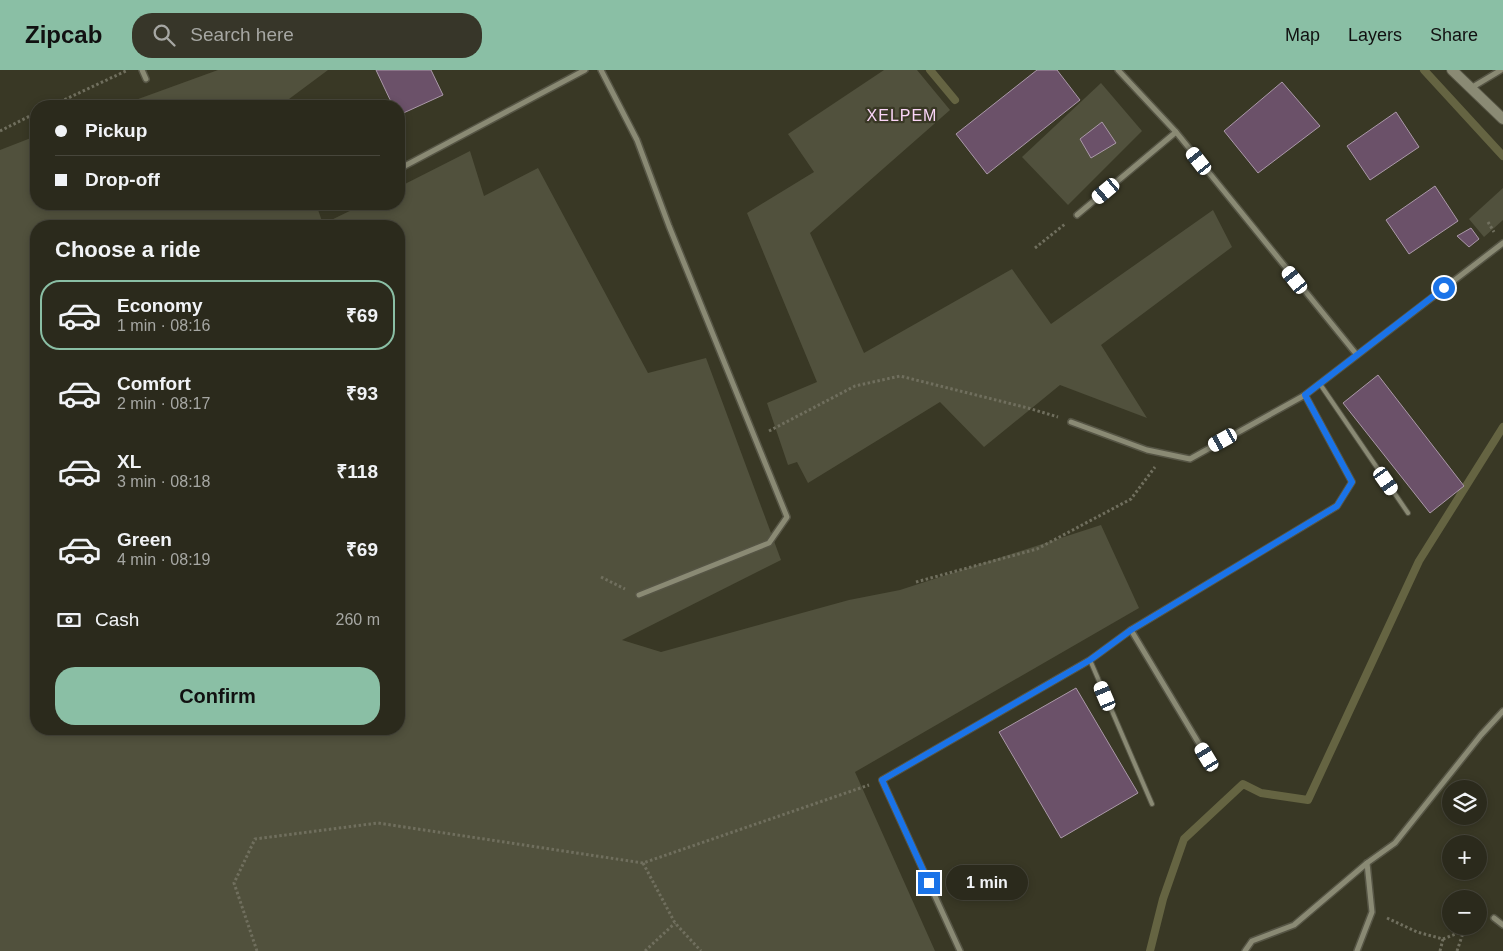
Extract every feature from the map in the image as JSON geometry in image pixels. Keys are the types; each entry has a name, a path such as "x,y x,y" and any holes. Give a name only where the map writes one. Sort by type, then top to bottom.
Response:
{"main road":[{"path":"1452,70 1503,119"}],"street":[{"path":"142,70 146,79"},
{"path":"405,165 586,70"},
{"path":"601,70 637,140 669,226 787,517 769,543 639,596"},
{"path":"1118,70 1176,132 1357,355"},
{"path":"1471,88 1501,70"},
{"path":"1077,214 1176,132"},
{"path":"1072,422 1146,450 1190,459 1305,395 1503,243"},
{"path":"960,951 882,780 1090,660 1131,630 1337,506 1352,482 1305,395"},
{"path":"1131,630 1207,757"},
{"path":"1245,951 1252,941 1294,925 1367,863 1395,843 1503,710"},
{"path":"1357,951 1372,912 1367,863"},
{"path":"1494,918 1503,925"}],"lane":[{"path":"1320,384 1408,513"},
{"path":"1090,660 1152,804"}],"path":[{"path":"64,100 128,70"},
{"path":"0,130 30,116"},
{"path":"1035,248 1077,214"},
{"path":"755,438 855,386 900,376 1028,408 1072,422"},
{"path":"916,582 1038,549 1131,499 1165,454"},
{"path":"601,578 639,596"},
{"path":"257,951 234,883 255,839 378,823 644,863 882,780"},
{"path":"644,863 675,923 701,951"},
{"path":"1372,912 1417,932 1443,939 1454,935"},
{"path":"645,951 675,923"},
{"path":"1456,951 1462,935"},
{"path":"1440,951 1443,939"}],"green space":[{"path":"218,70 328,70 288,100 136,100"},
{"path":"884,70 917,70 950,110 810,233 864,353 1012,269 1051,324 1213,210 1232,247 1101,345 1147,418 1060,385 984,447 940,402 808,483 797,462 788,465 767,403 817,382 747,213 814,172 788,134"},
{"path":"1101,83 1142,131 1068,205 1022,157"},
{"path":"30,138 30,210 318,210 322,220 30,220 30,735 405,735 405,220 331,220 352,210 405,210 405,184 470,151 484,196 538,168 648,373 706,358 781,560 622,640 661,652 849,600 900,590 1101,525 1139,608 855,772 935,951 0,951 0,150"},
{"path":"1503,188 1503,220 1484,237 1469,219"}],"building":[{"path":"376,70 431,70 443,95 405,112 405,100 390,100"},
{"path":"1037,70 1057,70 1080,100 987,174 956,134"},
{"path":"1282,82 1320,126 1258,173 1224,131"},
{"path":"1396,112 1419,147 1370,180 1347,146"},
{"path":"1102,122 1116,143 1091,158 1080,139"},
{"path":"1435,186 1458,221 1409,254 1386,220"},
{"path":"1471,228 1479,239 1469,247 1457,236"},
{"path":"1378,375 1464,486 1430,513 1343,403"},
{"path":"1076,688 1138,793 1061,838 999,732"}],"waterway":[{"path":"930,70 955,100"},
{"path":"1424,70 1503,156"},
{"path":"1150,951 1163,899 1184,839 1243,784 1261,793 1308,800 1419,561 1503,427"}],"district":[{"name":"XELPEM","path":"902,115"}],"route":[{"path":"929,883 882,780 1090,660 1131,630 1337,506 1352,482 1305,395 1444,288"}]}
